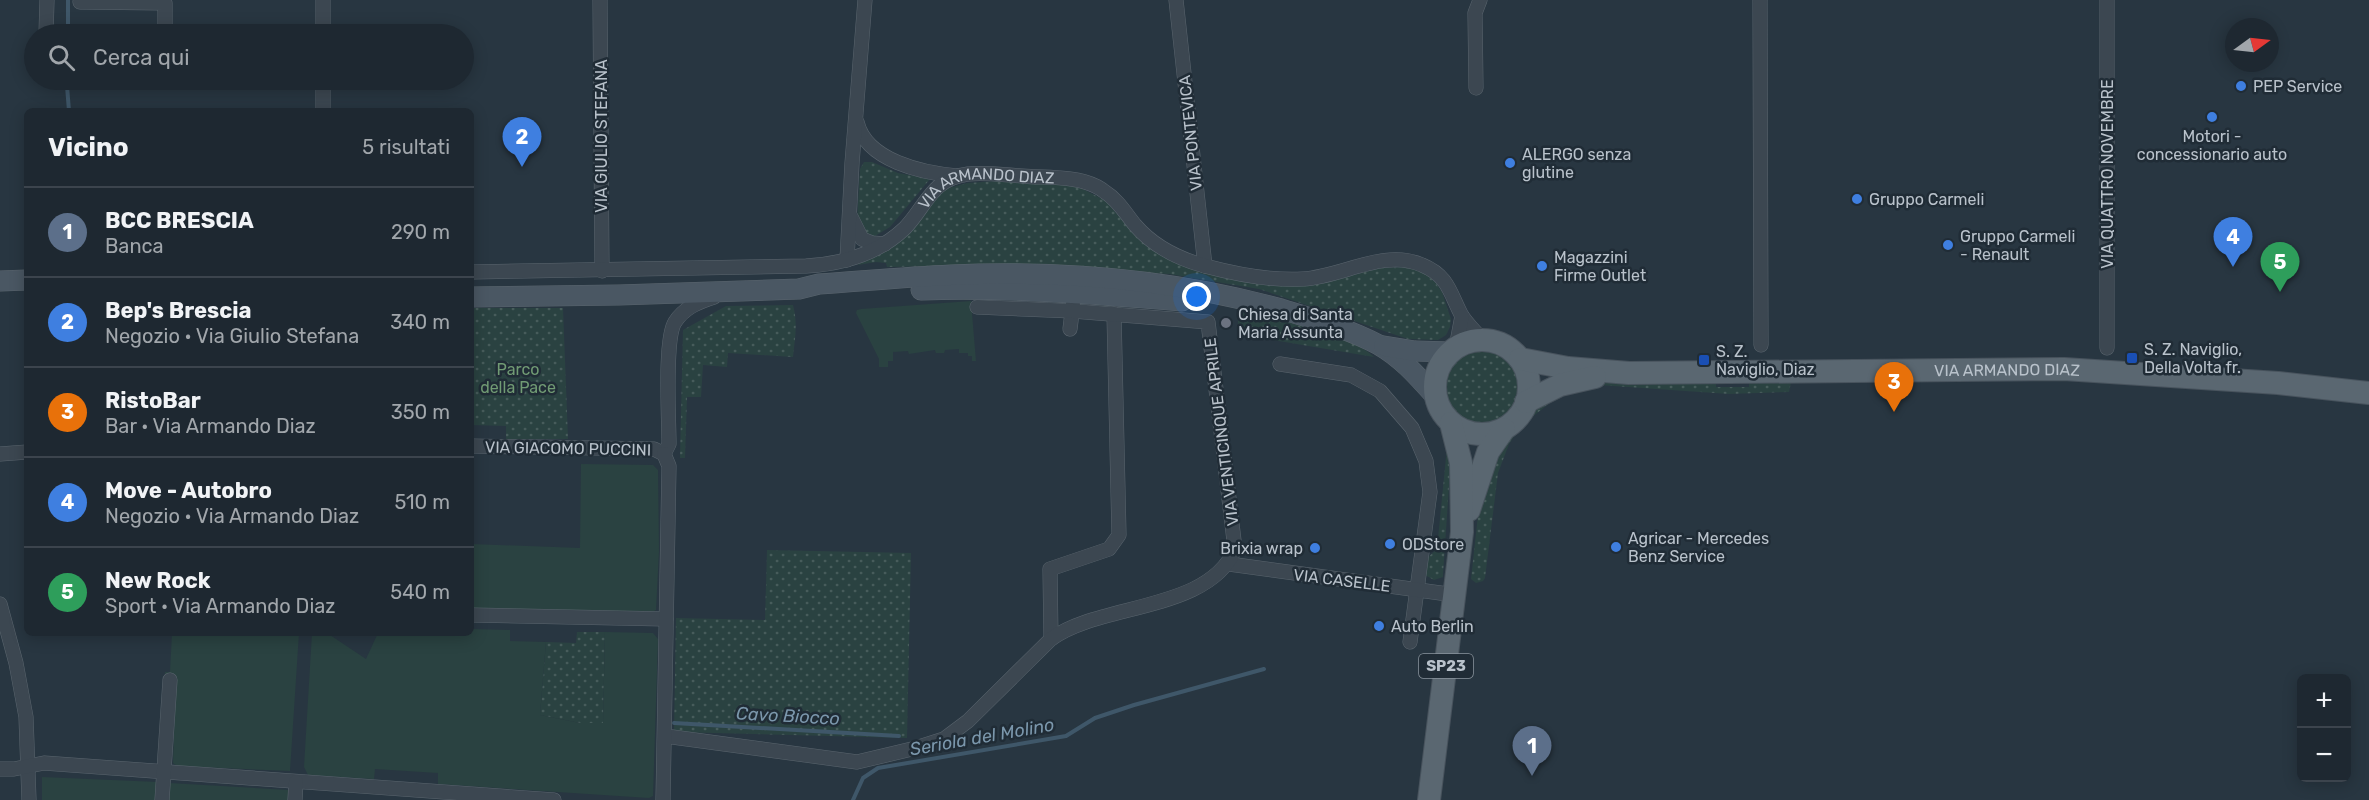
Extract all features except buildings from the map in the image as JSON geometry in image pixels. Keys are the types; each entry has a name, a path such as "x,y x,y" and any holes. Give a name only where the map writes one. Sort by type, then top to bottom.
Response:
{"main road":[{"path":"474,297 799,289 819,284 952,275 1027,275 1104,279 1202,290 1244,298 1317,321 1379,345 1415,351 1454,350 1473,341 1483,340 1502,344 1520,359 1528,380 1526,402 1518,418 1495,433 1476,434 1459,428 1451,423 1436,397 1410,368 1379,345"},
{"path":"1073,302 1104,279"},
{"path":"0,281 24,280"},
{"path":"799,289 818,294 955,289 1073,302 1183,301 1275,308"},
{"path":"1436,397 1438,372 1454,350"},
{"name":"VIA ARMANDO DIAZ","path":"1520,359 1568,368 1629,373 2064,369 2278,383 2369,393"},
{"name":"VIA ARMANDO DIAZ","path":"1526,402 1560,385 1629,373"},
{"name":"SP23","path":"1429,800 1462,532 1461,463 1451,423"},
{"name":"SP23","path":"1462,532 1482,466 1495,440 1504,429"}],"street":[{"path":"46,24 47,0"},
{"path":"322,0 323,24"},
{"name":"VIA GIULIO STEFANA","path":"600,0 602,271"},
{"path":"847,260 865,0"},
{"name":"VIA PONTEVICA","path":"1176,0 1205,266"},
{"path":"1476,88 1475,13 1480,0"},
{"path":"1760,0 1761,345"},
{"name":"VIA QUATTRO NOVEMBRE","path":"2107,0 2108,348"},
{"path":"80,2 165,3 165,24"},
{"path":"323,90 323,108"},
{"path":"856,115 860,133 872,149"},
{"path":"852,163 858,152 865,148 872,149 889,159 933,172 960,176"},
{"path":"933,172 935,182 933,190"},
{"name":"VIA ARMANDO DIAZ","path":"474,272 806,266 847,260 885,244 906,226 933,190 960,176 978,174 1066,179 1090,183 1107,193 1140,231 1153,242 1181,257 1205,266 1262,276 1303,279 1381,261 1405,260 1429,268 1442,278 1452,292 1462,316 1483,340"},
{"path":"850,212 862,239 885,244"},
{"path":"663,800 669,466 664,454 669,444 670,343 673,324 682,313 700,301 733,291"},
{"path":"976,307 1073,302 1114,314 1163,319 1183,301"},
{"path":"1070,329 1073,302"},
{"path":"1051,639 1050,569 1109,549 1119,535 1114,314"},
{"path":"1454,350 1462,316"},
{"name":"VIA VENTICINQUE APRILE","path":"1163,319 1208,322 1235,549 1229,564"},
{"path":"1280,364 1351,375 1380,391 1412,428 1426,461 1430,492 1410,642"},
{"name":"VIA GIACOMO PUCCINI","path":"474,446 654,449 664,454"},
{"path":"0,454 24,452"},
{"path":"665,736 857,762 944,740 1064,629 1147,606 1188,591 1219,573 1229,564"},
{"name":"VIA CASELLE","path":"1229,564 1455,595"},
{"path":"0,604 22,690 26,717 29,800"},
{"path":"474,615 666,619"},
{"path":"162,800 170,680"},
{"path":"0,769 14,769 44,763 554,800"},
{"path":"295,800 296,782"}],"green space":[{"path":"864,162 872,162 898,173 930,179 890,227 870,239 857,221 860,169"},
{"path":"998,181 1077,186 1106,201 1131,231 1150,248 1174,261 1295,285 1314,285 1380,268 1411,267 1423,272 1435,282 1442,292 1451,319 1450,327 1446,335 1438,340 1408,339 1259,289 1169,274 1011,265 887,267 886,263 876,262 858,265 942,190 967,183"},
{"path":"971,301 976,361 972,361 972,356 968,356 968,353 959,353 959,349 945,350 944,353 936,353 935,350 909,354 908,351 893,352 893,361 888,361 888,367 879,367 879,359 856,313 861,309"},
{"path":"793,305 796,325 793,357 728,353 727,367 703,365 701,397 687,397 685,458 680,458 683,330 726,306"},
{"name":"Parco della Pace","path":"474,308 563,308 568,439 506,439 506,426 474,425"},
{"path":"1238,312 1329,334 1363,349 1374,357 1238,334"},
{"path":"1482,350 1503,356 1513,366 1519,387 1513,408 1503,418 1482,424 1461,418 1451,408 1445,387 1451,366 1461,356"},
{"path":"1716,378 1716,387 1749,387 1749,381 1791,382 1789,392 1729,394 1599,385 1556,398 1522,425 1509,444 1498,473 1485,578 1476,583 1471,579 1478,515 1489,473 1514,430 1534,406 1595,382"},
{"path":"1447,447 1451,457 1443,577 1434,580 1425,575 1425,560 1437,549"},
{"path":"581,464 653,465 658,470 659,551 656,610 652,612 474,609 474,544 580,548"},
{"path":"767,550 911,553 907,738 674,732 676,618 765,620"},
{"path":"474,629 510,630 510,641 546,642 540,715 580,723 603,723 605,632 653,633 658,639 653,796 649,798 438,784 438,773 375,769 374,779 308,775 304,767 312,636 332,636 366,659 377,636 474,636"},
{"path":"577,632 605,632 603,723 580,723 540,715 546,642 576,643"},
{"path":"172,636 299,636 290,771 177,766 173,763 176,678 165,677 165,672 170,672"},
{"path":"42,777 158,782 157,800 42,800"},
{"path":"169,783 289,790 288,800 168,800"}],"waterway":[{"path":"68,0 68,24"},
{"path":"67,90 69,108"},
{"name":"Seriola del Molino","path":"853,800 863,778 878,768 1066,736 1095,718 1264,669"},
{"name":"Cavo Biocco","path":"674,723 899,736"}],"place":[{"name":"PEP Service","path":"2241,86"},
{"name":"Motori - concessionario auto","path":"2212,117"},
{"name":"ALERGO senza glutine","path":"1510,163"},
{"name":"Bep's Brescia","path":"522,167"},
{"name":"Gruppo Carmeli","path":"1857,199"},
{"name":"Gruppo Carmeli - Renault","path":"1948,245"},
{"name":"Magazzini Firme Outlet","path":"1542,266"},
{"name":"Move - Autobro","path":"2233,267"},
{"name":"New Rock","path":"2280,292"},
{"name":"Chiesa di Santa Maria Assunta","path":"1226,323"},
{"name":"S. Z. Naviglio, Della Volta fr.","path":"2132,358"},
{"name":"S. Z. Naviglio, Diaz","path":"1704,360"},
{"name":"RistoBar","path":"1894,412"},
{"name":"ODStore","path":"1390,544"},
{"name":"Agricar - Mercedes Benz Service","path":"1616,547"},
{"name":"Brixia wrap","path":"1315,548"},
{"name":"Auto Berlin","path":"1379,626"},
{"name":"BCC BRESCIA","path":"1532,776"}]}
